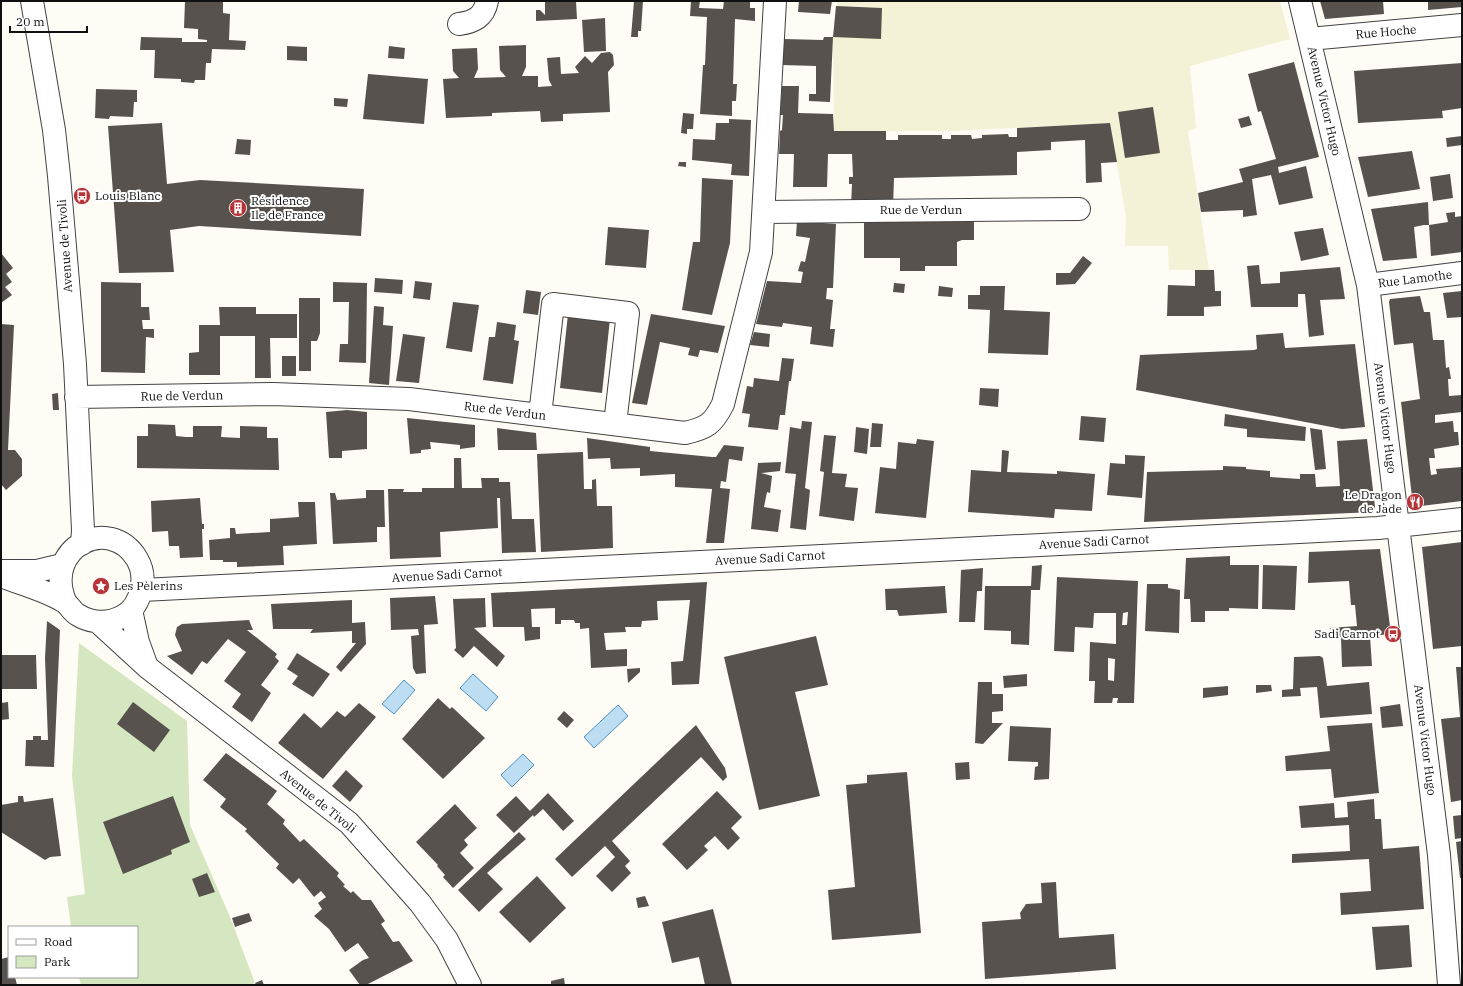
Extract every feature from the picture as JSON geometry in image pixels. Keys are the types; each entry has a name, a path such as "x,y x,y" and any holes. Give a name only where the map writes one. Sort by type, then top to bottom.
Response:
{"street":[{"name":"Avenue de Tivoli","path":"32,1 54,130 60,176 82,493 92,525 91,541"},
{"path":"459,24 468,23 480,17 486,9 487,1"},
{"name":"Rue de Verdun","path":"76,397 273,394 401,399 685,433 702,429 715,420 724,404 761,252 775,1"},
{"name":"Avenue Victor Hugo","path":"1300,1 1368,285 1439,855 1449,985"},
{"name":"Rue Hoche","path":"1309,39 1462,25"},
{"name":"Rue de Verdun","path":"764,212 1079,209"},
{"name":"Rue Lamothe","path":"1368,285 1462,273"},
{"path":"540,415 553,304 628,313 615,424"},
{"name":"Avenue Sadi Carnot","path":"142,590 1398,527 1462,519"},
{"path":"1,576 65,601 78,615 99,623 112,621 131,610 138,601 142,590 143,577 140,565 134,554 125,546 113,540 91,541 74,548 62,566 60,584 65,601"},
{"path":"1,571 37,572 62,566"},
{"path":"131,610 138,642 147,667"},
{"name":"Avenue de Tivoli","path":"99,623 147,667 349,824 420,903 447,940 470,985"}],"shaded area":[{"path":"837,1 1280,1 1290,39 1190,66 1196,128 1188,131 1209,270 1169,270 1168,246 1125,246 1126,217 1110,123 951,131 834,131 833,37"}],"green space":[{"path":"79,643 187,721 190,825 230,917 255,983 249,985 81,985 79,978 138,978 138,926 71,926 67,897 85,894 72,776"}],"water":[{"path":"473,674 498,697 486,711 460,688"},
{"path":"404,680 415,690 394,714 382,704"},
{"path":"618,705 628,716 594,748 584,737"},
{"path":"523,754 534,765 512,787 501,775"}],"building":[{"path":"185,1 223,1 223,13 230,14 229,40 246,41 245,50 212,49 211,63 206,63 205,80 195,80 194,83 181,82 181,79 154,78 155,50 140,50 141,37 182,38 182,42 207,42 207,40 198,39 198,29 184,28"},
{"path":"545,1 576,1 577,19 536,21 536,10 540,10 545,15"},
{"path":"634,1 643,1 641,31 638,31 638,37 631,37"},
{"path":"691,1 700,1 699,8 723,9 724,1 750,1 750,8 755,8 755,21 735,19 733,84 737,84 736,101 732,101 732,116 700,114 703,65 705,65 707,17 690,16"},
{"path":"799,1 832,1 830,14 798,12"},
{"path":"1320,1 1383,1 1384,14 1325,19"},
{"path":"1428,1 1462,1 1462,7 1428,10"},
{"path":"836,6 882,8 881,39 833,37"},
{"path":"605,18 606,51 584,52 582,20"},
{"path":"824,37 833,37 830,102 809,101 809,94 816,94 816,66 782,65 784,39 823,40"},
{"path":"526,45 526,67 522,76 538,76 538,87 552,86 549,80 547,58 560,57 561,74 579,73 575,67 585,56 592,63 601,53 610,52 613,55 614,65 608,72 610,112 563,114 563,121 541,122 540,111 492,113 492,116 446,118 443,79 459,78 453,71 452,49 477,48 478,69 474,78 506,77 500,70 499,46"},
{"path":"287,46 307,47 307,61 287,60"},
{"path":"389,46 405,48 404,59 388,58"},
{"path":"1294,62 1319,157 1278,167 1279,173 1306,166 1313,198 1279,205 1271,175 1252,179 1257,215 1243,217 1243,210 1201,212 1198,193 1243,182 1239,169 1276,159 1261,111 1258,112 1248,74"},
{"path":"1462,63 1462,108 1442,111 1443,118 1358,123 1354,71"},
{"path":"368,74 428,79 424,124 363,119"},
{"path":"782,86 799,86 798,113 833,114 834,131 886,131 886,140 898,140 898,135 942,135 942,139 951,139 951,135 971,135 972,139 982,138 982,135 1008,134 1009,137 1017,137 1017,128 1110,123 1117,162 1101,163 1102,182 1086,183 1085,140 1051,142 1051,150 1017,152 1017,175 894,178 893,207 851,207 852,184 849,184 849,177 853,177 852,154 828,154 827,187 793,187 794,154 779,154 780,131 782,130 783,115 780,115"},
{"path":"96,89 137,90 137,102 134,102 133,117 110,116 109,119 95,118"},
{"path":"334,98 348,99 347,107 334,106"},
{"path":"1153,107 1160,153 1125,158 1118,112"},
{"path":"683,113 694,114 693,129 687,129 687,134 681,133"},
{"path":"1249,116 1252,125 1241,128 1238,119"},
{"path":"729,119 751,120 749,176 731,175 732,164 692,160 693,139 715,140 716,123 729,123"},
{"name":"Résidence Ile de France","path":"162,123 167,184 200,180 364,189 361,236 199,226 170,230 174,272 119,273 108,126"},
{"path":"1462,136 1462,145 1447,147 1446,138"},
{"path":"237,139 251,140 250,155 235,154"},
{"path":"1412,151 1420,189 1368,197 1358,157"},
{"path":"679,162 686,162 686,167 678,166"},
{"path":"1450,174 1453,198 1433,201 1430,177"},
{"path":"702,178 733,180 730,243 712,315 682,310 693,242 700,242"},
{"path":"1428,202 1429,225 1414,227 1417,258 1383,261 1371,209"},
{"path":"1455,212 1455,217 1462,216 1462,252 1431,256 1429,225 1448,222 1446,213"},
{"path":"864,220 974,221 974,240 962,240 957,242 957,266 925,266 925,271 900,271 900,258 864,258"},
{"path":"797,221 836,224 833,288 827,288 826,299 833,300 830,329 835,329 833,347 810,344 812,327 783,323 782,327 756,324 767,281 801,283 803,272 798,271 801,261 805,262 810,238 796,236"},
{"path":"608,227 649,230 646,268 605,265"},
{"path":"1323,228 1329,255 1301,261 1294,232"},
{"path":"1,253 13,268 6,274 12,282 5,287 12,295 1,303"},
{"path":"1083,256 1092,263 1075,284 1056,285 1056,273 1070,273"},
{"path":"1259,265 1261,284 1280,283 1280,272 1340,267 1345,299 1320,300 1324,335 1309,337 1305,294 1298,294 1298,307 1251,307 1247,266"},
{"path":"1195,270 1214,270 1215,291 1221,291 1221,306 1204,307 1204,316 1167,316 1168,285 1195,286"},
{"path":"375,278 403,280 402,294 374,292"},
{"path":"415,281 432,283 430,300 413,298"},
{"path":"101,282 141,283 141,307 149,307 150,320 142,320 143,329 154,329 154,338 146,337 145,373 101,372"},
{"path":"333,282 367,283 366,363 339,362 340,344 348,344 349,302 333,302"},
{"path":"894,283 905,284 904,293 893,292"},
{"path":"939,286 953,288 952,297 938,296"},
{"path":"980,286 1005,286 1004,310 1050,312 1048,355 988,353 990,310 968,309 968,295 980,295"},
{"path":"526,290 541,292 538,315 523,313"},
{"path":"1462,291 1462,317 1447,318 1443,293"},
{"path":"1420,296 1424,312 1430,312 1433,340 1444,340 1446,368 1449,367 1451,379 1448,379 1449,396 1462,395 1462,412 1435,415 1435,423 1453,421 1454,432 1458,432 1459,445 1434,449 1435,458 1429,458 1431,475 1437,474 1436,469 1462,467 1462,501 1421,506 1412,497 1401,402 1420,399 1413,343 1394,345 1389,302 1390,299"},
{"path":"299,298 320,298 320,333 317,341 311,341 311,371 299,371"},
{"path":"453,302 479,305 472,352 446,348"},
{"path":"374,306 384,307 383,325 393,326 389,385 369,383"},
{"path":"219,307 256,307 256,314 297,314 297,338 270,338 271,378 255,378 255,336 220,336 220,375 189,375 189,353 199,352 199,325 220,325"},
{"path":"568,314 610,319 602,393 560,388"},
{"path":"651,314 725,326 718,353 700,350 698,357 688,355 690,348 660,342 647,405 632,403"},
{"path":"497,322 516,325 514,340 519,341 513,384 483,380 489,337 495,337"},
{"path":"1,324 14,325 8,450 15,450 22,459 22,476 6,490 1,484"},
{"path":"754,332 770,334 769,347 750,345"},
{"path":"1283,333 1285,348 1355,344 1365,427 1342,429 1136,390 1140,355 1254,350 1257,349 1256,335"},
{"path":"403,334 425,337 419,383 396,381"},
{"path":"282,356 296,356 296,376 282,376"},
{"path":"782,358 794,359 791,381 789,381 785,415 780,415 778,430 748,427 750,414 742,413 747,386 753,387 754,378 779,381"},
{"path":"980,388 999,389 998,407 979,405"},
{"path":"58,393 59,410 53,410 52,394"},
{"path":"347,410 367,412 367,449 342,451 342,458 329,458 326,412"},
{"path":"1225,414 1306,427 1305,441 1247,437 1247,429 1224,426"},
{"path":"1081,416 1106,418 1104,442 1079,440"},
{"path":"407,418 475,425 475,447 460,449 460,445 430,442 431,449 421,450 421,453 410,454"},
{"path":"802,421 812,422 805,488 810,490 806,530 790,528 796,474 785,473 790,427 801,429"},
{"path":"872,423 883,424 881,447 870,447"},
{"path":"148,424 175,425 176,436 186,437 193,437 193,426 222,426 221,437 240,438 240,426 267,427 267,438 278,438 279,470 137,468 137,436 148,436"},
{"path":"856,427 869,429 867,454 854,452"},
{"path":"497,428 536,433 537,450 498,450"},
{"path":"1310,428 1322,430 1326,469 1315,470"},
{"path":"824,435 836,436 832,473 847,474 845,487 858,488 854,521 819,516 824,472 820,471"},
{"path":"587,438 650,447 650,451 712,457 716,457 724,445 744,447 742,461 729,459 726,482 721,481 720,488 730,489 724,543 706,543 712,489 675,487 675,474 640,476 640,468 611,469 610,458 588,459"},
{"path":"917,439 934,441 926,518 875,513 880,467 896,469 898,442 916,444"},
{"path":"1367,439 1375,507 1374,512 1144,522 1147,472 1223,470 1223,466 1246,467 1246,469 1270,471 1270,477 1300,479 1300,474 1315,474 1316,487 1340,486 1337,441"},
{"path":"1002,450 1009,451 1007,472 1057,474 1057,471 1095,474 1092,511 1055,509 1054,518 968,512 971,470 1001,472"},
{"path":"583,452 584,489 592,489 592,480 596,479 597,506 612,506 613,548 541,552 537,454"},
{"path":"1125,455 1145,456 1142,498 1107,495 1110,463 1125,464"},
{"path":"454,458 461,458 462,488 482,488 481,478 499,478 499,482 510,482 512,519 534,519 536,552 502,553 500,498 497,498 498,528 440,532 441,557 390,559 388,489 404,489 403,492 422,492 422,488 454,488"},
{"path":"781,462 780,471 761,473 772,476 770,493 767,492 764,507 781,510 778,532 751,529 758,463"},
{"path":"366,490 384,490 385,527 377,527 377,542 333,544 330,493 335,493 337,500 366,498"},
{"path":"200,498 202,524 204,524 204,529 202,529 203,557 180,558 179,546 169,546 168,531 152,532 151,501"},
{"path":"298,502 315,502 317,544 283,546 284,565 237,567 237,562 210,560 209,540 230,538 230,528 235,528 236,534 270,532 270,519 299,517"},
{"path":"1462,542 1462,646 1433,649 1422,547"},
{"path":"1380,549 1391,634 1370,636 1372,666 1342,667 1341,637 1331,637 1330,628 1357,626 1355,605 1351,605 1349,581 1308,583 1309,552"},
{"path":"1230,556 1230,565 1259,565 1258,609 1229,608 1229,611 1205,611 1205,622 1191,622 1190,599 1184,599 1186,558"},
{"path":"1042,565 1040,590 1031,590 1029,645 1011,644 1011,631 984,630 985,586 1031,586 1032,566"},
{"path":"1263,565 1297,566 1295,610 1262,609"},
{"path":"983,568 982,591 977,591 975,622 959,622 961,570"},
{"path":"1057,577 1138,581 1134,703 1117,703 1118,698 1113,698 1112,703 1094,703 1095,681 1089,681 1090,642 1116,644 1116,613 1094,613 1093,628 1075,627 1074,652 1054,651","holes":["1128,612 1127,625 1122,625 1123,613","1108,658 1115,659 1114,681 1108,680"]},
{"path":"707,582 699,684 672,685 671,662 683,661 690,600 657,601 658,620 642,621 641,627 625,627 626,632 604,633 606,650 627,649 627,666 591,668 589,628 580,629 580,623 575,623 574,620 561,620 561,624 555,624 555,608 531,609 532,627 540,627 540,639 525,641 524,627 493,627 491,593"},
{"path":"1147,584 1168,584 1168,588 1180,590 1179,633 1145,631"},
{"path":"945,586 947,613 899,616 897,610 886,610 885,589"},
{"path":"435,596 438,624 424,625 426,673 416,674 413,668 411,636 419,635 418,629 391,630 390,598"},
{"path":"485,598 486,627 474,628 505,656 497,667 474,646 463,658 454,650 456,648 453,599"},
{"path":"352,600 352,623 365,622 366,644 341,672 336,667 356,643 352,643 352,631 310,633 313,629 273,629 271,604"},
{"path":"249,620 253,630 247,630 277,654 275,657 279,661 261,685 271,693 252,722 232,707 241,694 224,681 246,652 228,639 207,664 202,661 192,675 167,656 182,651 175,635 177,627 182,624"},
{"path":"47,621 60,630 54,767 25,766 26,740 33,740 33,736 41,736 41,740 48,740 45,658"},
{"path":"816,636 828,685 795,692 820,796 759,810 724,657"},
{"path":"297,653 330,674 313,697 292,684 298,676 287,669"},
{"path":"1,655 36,655 37,689 1,689"},
{"path":"1320,656 1323,658 1327,686 1369,682 1372,714 1320,718 1317,687 1300,688 1301,696 1282,697 1282,690 1293,689 1294,657"},
{"path":"1456,667 1462,667 1462,800 1451,802 1441,719 1460,717"},
{"path":"640,668 640,672 628,683 627,669"},
{"path":"1027,674 1027,686 1004,688 1003,676"},
{"path":"978,682 992,682 992,694 1003,694 1003,711 992,712 992,723 1003,723 983,744 975,743"},
{"path":"1256,685 1271,685 1272,691 1256,693"},
{"path":"1228,686 1228,695 1203,698 1203,688"},
{"path":"438,698 450,709 452,707 485,738 443,779 402,739"},
{"path":"8,702 9,719 1,720 1,703"},
{"path":"133,702 170,730 154,752 117,724"},
{"path":"359,703 376,717 323,779 278,743 304,713 321,728 337,711 345,717"},
{"path":"1400,704 1403,726 1382,728 1380,707"},
{"path":"564,711 574,720 567,728 557,719"},
{"path":"1372,723 1379,793 1334,798 1331,769 1286,771 1285,756 1330,751 1327,726"},
{"path":"696,725 725,768 727,777 723,781 701,757 612,841 630,861 625,866 631,873 612,892 596,876 615,857 605,846 572,877 555,859"},
{"path":"1010,726 1051,728 1049,779 1034,780 1035,767 1038,766 1038,762 1008,761"},
{"path":"226,753 277,791 267,804 285,820 283,824 300,842 304,839 339,873 337,876 345,885 343,886 351,893 353,891 362,900 371,900 385,921 381,924 393,942 399,941 413,961 366,985 360,985 349,970 363,960 369,958 358,943 345,952 329,929 314,916 322,909 318,903 326,897 321,891 314,897 299,878 293,884 276,868 279,864 245,831 247,829 220,807 226,799 203,780"},
{"path":"969,762 970,779 956,780 955,763"},
{"path":"346,770 363,786 350,802 332,786"},
{"path":"907,772 921,933 832,940 828,890 855,887 846,785 867,783 867,775"},
{"path":"717,791 742,817 731,828 740,838 728,850 715,836 704,846 708,850 687,870 662,844"},
{"path":"548,793 574,821 563,831 543,809 534,817 533,815 514,833 496,815 516,796 530,811"},
{"path":"18,796 23,796 24,802 53,798 61,856 50,857 45,860 1,832 1,805 18,802"},
{"path":"173,796 190,842 171,850 172,854 123,874 103,822"},
{"path":"1374,799 1375,819 1381,819 1383,849 1419,846 1424,909 1341,915 1340,893 1371,891 1369,859 1292,863 1292,854 1350,851 1349,825 1301,828 1299,806 1334,803 1335,818 1348,817 1347,802"},
{"path":"455,804 477,828 464,840 468,845 460,853 474,868 453,888 443,877 445,875 437,866 438,865 416,842"},
{"path":"1462,815 1462,838 1455,839 1453,816"},
{"path":"519,832 526,839 487,873 503,889 479,912 458,890"},
{"path":"1462,841 1462,878 1460,878 1456,842"},
{"path":"207,873 215,892 199,897 192,879"},
{"path":"537,876 566,908 530,943 499,912"},
{"path":"1056,882 1059,938 1114,934 1116,969 985,979 982,922 1021,919 1020,913 1026,904 1042,903 1041,883"},
{"path":"645,896 649,906 638,908 636,898"},
{"path":"713,909 732,985 705,985 699,957 672,963 662,922"},
{"path":"249,913 252,921 235,927 232,918"},
{"path":"1409,925 1412,967 1376,970 1372,927"},
{"path":"8,957 8,978 15,978 17,985 1,985 1,959"},
{"path":"564,978 565,985 551,985 551,981"},
{"path":"262,980 264,985 256,985 255,983"}],"place":[{"name":"Louis Blanc","path":"82,196"},
{"name":"Résidence Ile de France","path":"238,208"},
{"name":"Le Dragon de Jade","path":"1415,502"},
{"name":"Les Pèlerins","path":"101,586"},
{"name":"Sadi Carnot","path":"1393,634"}]}
